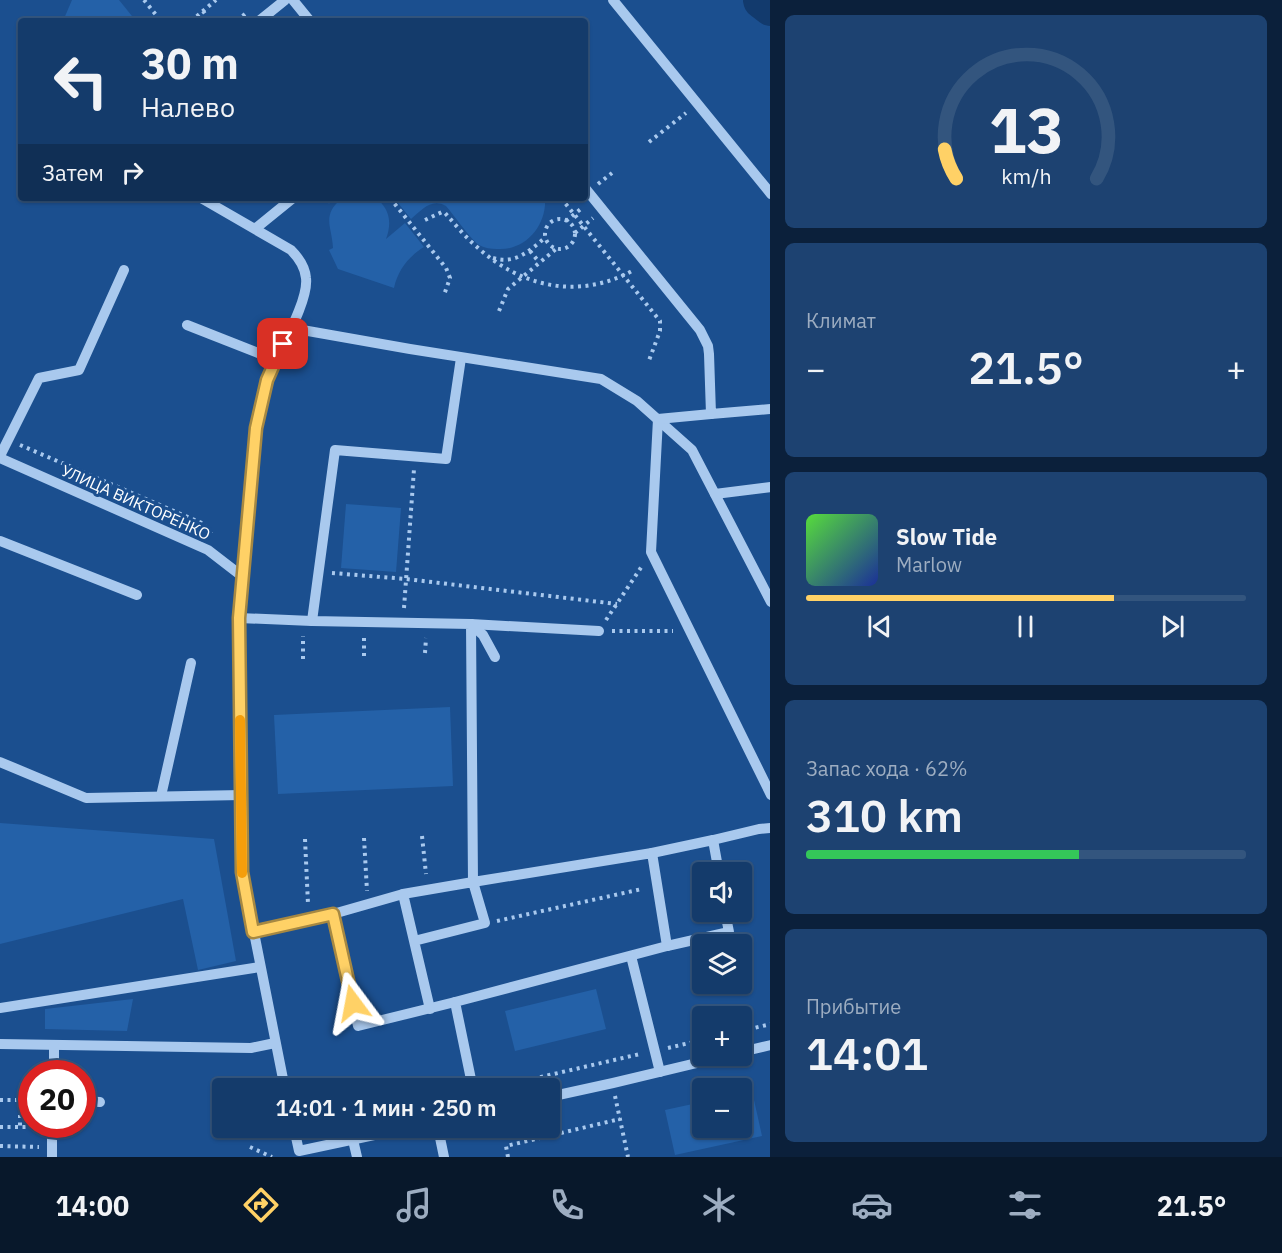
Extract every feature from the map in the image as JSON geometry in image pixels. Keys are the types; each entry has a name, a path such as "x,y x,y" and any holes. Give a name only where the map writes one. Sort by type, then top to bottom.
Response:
{"street":[{"path":"263,18 285,0"},
{"path":"293,0 308,18"},
{"path":"613,0 770,193"},
{"path":"588,192 705,338 709,354 711,414"},
{"path":"206,201 291,250 299,258 307,280 304,298 267,380 256,428 239,618 242,872 283,1078"},
{"path":"255,228 289,201"},
{"path":"0,457 39,378 79,370 124,270"},
{"path":"187,325 276,360"},
{"path":"291,328 601,380 618,388 637,401 692,450 770,600"},
{"path":"308,621 319,572 335,450 446,459 461,358"},
{"path":"658,419 770,409"},
{"path":"658,419 651,552 770,793"},
{"name":"УЛИЦА ВИКТОРЕНКО","path":"0,457 208,550 243,577"},
{"path":"715,494 770,487"},
{"path":"0,541 136,596"},
{"path":"239,618 471,624 599,631"},
{"path":"471,624 483,635 495,657"},
{"path":"414,941 485,923 473,882 471,624"},
{"path":"162,796 191,663"},
{"path":"0,762 86,798 242,795"},
{"path":"253,932 333,914 403,894 652,853 770,828"},
{"path":"713,840 717,862"},
{"path":"652,853 667,946"},
{"path":"403,894 430,1009"},
{"path":"333,914 358,1026 729,932 727,922"},
{"path":"632,956 660,1072"},
{"path":"0,1008 261,967"},
{"path":"455,1002 471,1078"},
{"path":"0,1044 251,1048 275,1043"},
{"path":"54,1045 54,1060"},
{"path":"752,1049 770,1045"},
{"path":"560,1095 692,1064"},
{"path":"96,1102 100,1102"},
{"path":"295,1138 296,1154 362,1138"},
{"path":"440,1138 444,1157"},
{"path":"353,1140 357,1157"}],"path":[{"path":"144,0 159,18"},
{"path":"194,18 216,0"},
{"path":"202,11 208,18"},
{"path":"650,142 697,104"},
{"path":"392,201 446,268 450,278 444,295"},
{"path":"563,201 660,321 660,331 648,363"},
{"path":"575,233 603,210"},
{"path":"425,220 442,212 445,213 475,246 500,266 522,277 551,286 587,286 605,282 624,275 645,262"},
{"path":"499,311 508,289 556,249 567,247 574,239 575,233 571,224 561,219 551,223 546,237 556,249"},
{"path":"487,256 496,260 516,259 546,237"},
{"path":"530,250 539,262"},
{"path":"8,440 204,524 217,542"},
{"path":"403,623 415,456"},
{"path":"599,631 651,552"},
{"path":"319,572 406,579 617,604"},
{"path":"303,659 308,621"},
{"path":"599,631 690,631"},
{"path":"422,836 427,890"},
{"path":"364,838 368,904"},
{"path":"305,839 309,919"},
{"path":"485,923 658,886"},
{"path":"752,1028 770,1024"},
{"path":"537,1078 692,1042"},
{"path":"613,1083 628,1157"},
{"path":"0,1100 18,1100"},
{"path":"508,1157 506,1146 620,1119"},
{"path":"0,1126 18,1127"},
{"path":"0,1146 52,1152"},
{"path":"250,1147 272,1157"}],"shaded area":[{"path":"72,0 119,0 134,18 64,18"},
{"path":"339,201 380,201 388,217 389,227 386,239 405,223 424,247 404,264 394,288 338,269 329,250 333,248 329,222"},
{"path":"396,201 545,201 542,218 533,234 517,246 507,248 495,249 476,243 446,206 441,204 431,204 411,219"},
{"path":"346,504 401,508 396,572 341,568"},
{"path":"450,707 453,786 278,794 274,715"},
{"path":"0,823 214,839 236,961 198,970 183,899 0,944"},
{"path":"596,989 606,1029 515,1051 505,1011"},
{"path":"133,999 127,1031 45,1029 45,1009"},
{"path":"752,1091 762,1136 675,1155 665,1110 692,1104 692,1138 752,1138"}],"waterway":[{"path":"762,0 770,6"}],"slow traffic":[{"path":"240,720 242,873"}],"route":[{"path":"283,344 267,380 256,428 239,618 242,872 253,932 333,914 353,1003"}]}
